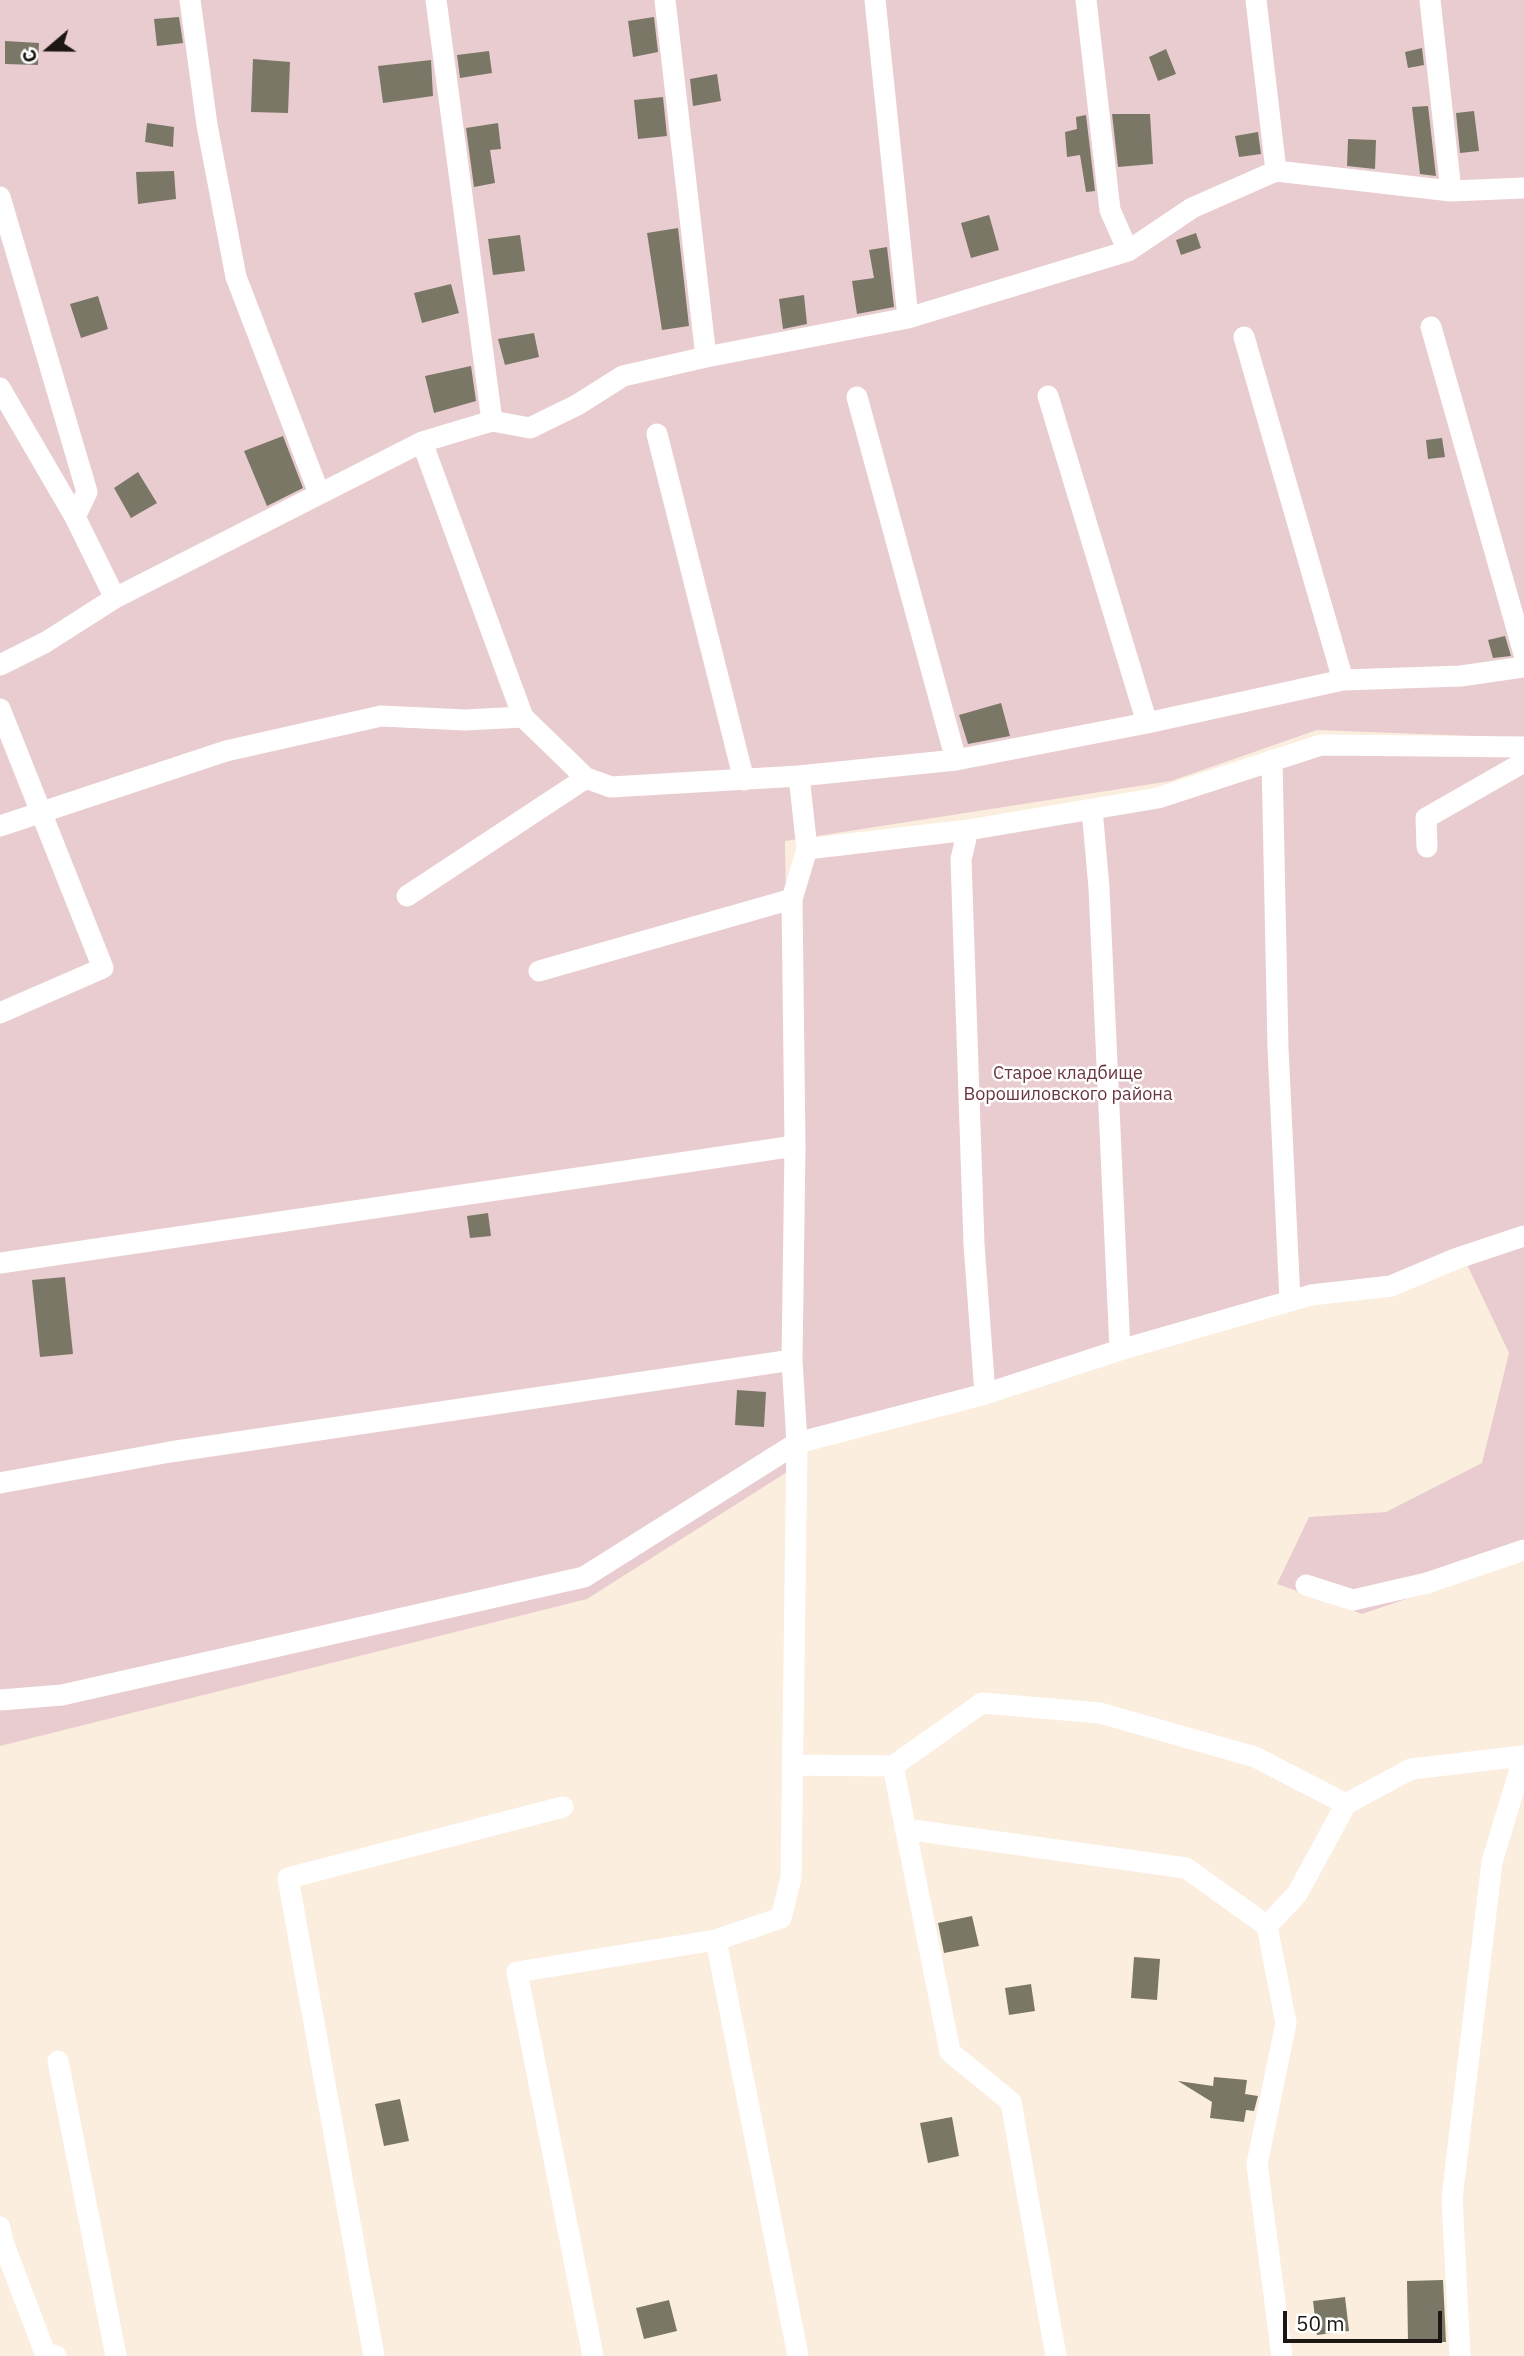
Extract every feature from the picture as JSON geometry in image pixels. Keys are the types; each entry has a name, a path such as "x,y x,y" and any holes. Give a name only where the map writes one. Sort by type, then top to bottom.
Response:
{"street":[{"path":"190,0 207,125 236,276 319,493"},
{"path":"436,0 492,421"},
{"path":"665,0 706,357"},
{"path":"875,0 908,318"},
{"path":"1086,0 1110,210 1128,251"},
{"path":"1256,0 1276,172"},
{"path":"1430,0 1451,191"},
{"path":"0,665 46,642 115,598 422,442 492,421 530,428 577,405 623,376 908,318 1128,251 1192,208 1276,172 1451,191 1524,188"},
{"path":"0,197 87,492 75,517"},
{"path":"1430,327 1524,654"},
{"path":"1244,337 1343,680"},
{"path":"0,388 75,517 115,598"},
{"path":"857,397 956,760"},
{"path":"1048,397 1147,723"},
{"path":"657,434 744,780"},
{"path":"422,442 523,717 586,778 611,786 799,776 956,760 1147,723 1343,680 1461,676 1524,667"},
{"path":"0,709 103,968 0,1013"},
{"path":"0,826 226,751 381,716 465,720 523,717"},
{"path":"807,849 968,830 1158,798 1321,745 1524,747"},
{"path":"1272,760 1278,1048 1290,1300"},
{"path":"1427,847 1426,818 1524,762"},
{"path":"593,2356 517,1972 716,1940 781,1918 791,1878 797,1443 792,1360 795,1146 792,898 807,849 799,776"},
{"path":"407,896 586,778"},
{"path":"1092,809 1100,901 1120,1350"},
{"path":"968,830 961,859 974,1244 985,1394"},
{"path":"539,971 792,898"},
{"path":"0,1263 795,1146"},
{"path":"0,1700 62,1695 584,1577 797,1443 985,1394 1120,1350 1311,1294 1391,1286 1455,1259 1524,1236"},
{"path":"0,1483 170,1452 792,1360"},
{"path":"1306,1586 1353,1601 1427,1583 1524,1550"},
{"path":"792,1765 893,1766 982,1703 1100,1713 1255,1757 1346,1804"},
{"path":"1267,1926 1297,1894 1346,1804 1411,1769 1524,1756 1492,1862 1452,2198 1460,2356"},
{"path":"893,1766 950,2052 1011,2102 1056,2356"},
{"path":"374,2356 288,1878 563,1807"},
{"path":"905,1829 1186,1868 1267,1926 1286,2023 1257,2164 1282,2356"},
{"path":"716,1940 797,2356"},
{"path":"58,2061 116,2356"},
{"path":"0,2227 3,2242 45,2353 56,2356"}],"green space":[{"path":"0,0 1524,0 1524,738 1317,730 1171,781 785,841 795,1467 587,1599 0,1746"},
{"name":"Старое кладбище Ворошиловского района","path":"1317,749 1524,754 1524,1555 1362,1614 1277,1584 1309,1517 1386,1512 1482,1463 1509,1353 1461,1252 1391,1282 800,1440 799,897 813,856 1163,801"}],"building":[{"path":"179,17 183,43 157,46 154,19"},
{"path":"654,17 658,52 633,57 628,21"},
{"path":"5,41 39,43 38,65 5,64"},
{"path":"1422,48 1424,65 1408,68 1405,52"},
{"path":"1166,49 1176,74 1158,81 1149,57"},
{"path":"489,51 492,73 460,78 457,55"},
{"path":"253,59 290,62 288,113 251,112"},
{"path":"431,60 433,96 383,103 378,66"},
{"path":"717,74 721,101 693,106 690,79"},
{"path":"663,97 667,136 638,139 634,100"},
{"path":"1428,106 1436,176 1420,174 1412,107"},
{"path":"1474,111 1479,151 1460,153 1456,113"},
{"path":"1112,114 1150,114 1153,164 1118,167"},
{"path":"1086,115 1095,191 1086,192 1080,155 1067,157 1065,132 1077,129 1076,117"},
{"path":"147,123 174,127 173,147 145,142"},
{"path":"498,123 501,149 490,150 495,183 474,187 466,128"},
{"path":"1258,132 1261,154 1239,157 1235,136"},
{"path":"1348,139 1376,140 1375,169 1347,166"},
{"path":"174,171 176,199 138,204 136,172"},
{"path":"989,215 999,250 971,258 961,223"},
{"path":"678,228 689,326 662,330 647,233"},
{"path":"1196,233 1201,248 1181,255 1176,240"},
{"path":"520,235 525,271 493,275 488,239"},
{"path":"887,247 894,307 857,314 852,281 874,278 869,250"},
{"path":"451,284 459,313 422,323 414,293"},
{"path":"804,295 807,324 783,329 779,299"},
{"path":"98,296 108,329 81,338 70,304"},
{"path":"534,333 539,357 505,365 498,339"},
{"path":"471,366 476,401 434,413 425,376"},
{"path":"283,436 303,488 267,506 244,451"},
{"path":"1442,438 1445,457 1428,459 1426,440"},
{"path":"138,472 157,503 131,518 114,488"},
{"path":"1505,636 1511,656 1493,658 1488,640"},
{"path":"1001,703 1010,736 968,744 959,715"},
{"path":"488,1213 491,1236 470,1238 467,1216"},
{"path":"65,1277 73,1354 40,1357 32,1280"},
{"path":"737,1390 766,1392 764,1427 735,1425"},
{"path":"972,1916 979,1946 944,1953 938,1923"},
{"path":"1134,1957 1160,1959 1157,2000 1131,1998"},
{"path":"1031,1984 1035,2011 1009,2015 1005,1988"},
{"path":"1214,2077 1247,2080 1245,2094 1258,2096 1254,2111 1246,2110 1244,2122 1210,2118 1212,2102 1178,2081 1213,2086"},
{"path":"400,2099 409,2141 384,2146 375,2104"},
{"path":"952,2117 959,2156 928,2163 920,2123"},
{"path":"1443,2280 1446,2342 1408,2342 1407,2281"},
{"path":"1345,2297 1349,2331 1317,2335 1313,2301"},
{"path":"669,2300 677,2331 644,2339 636,2308"}]}
